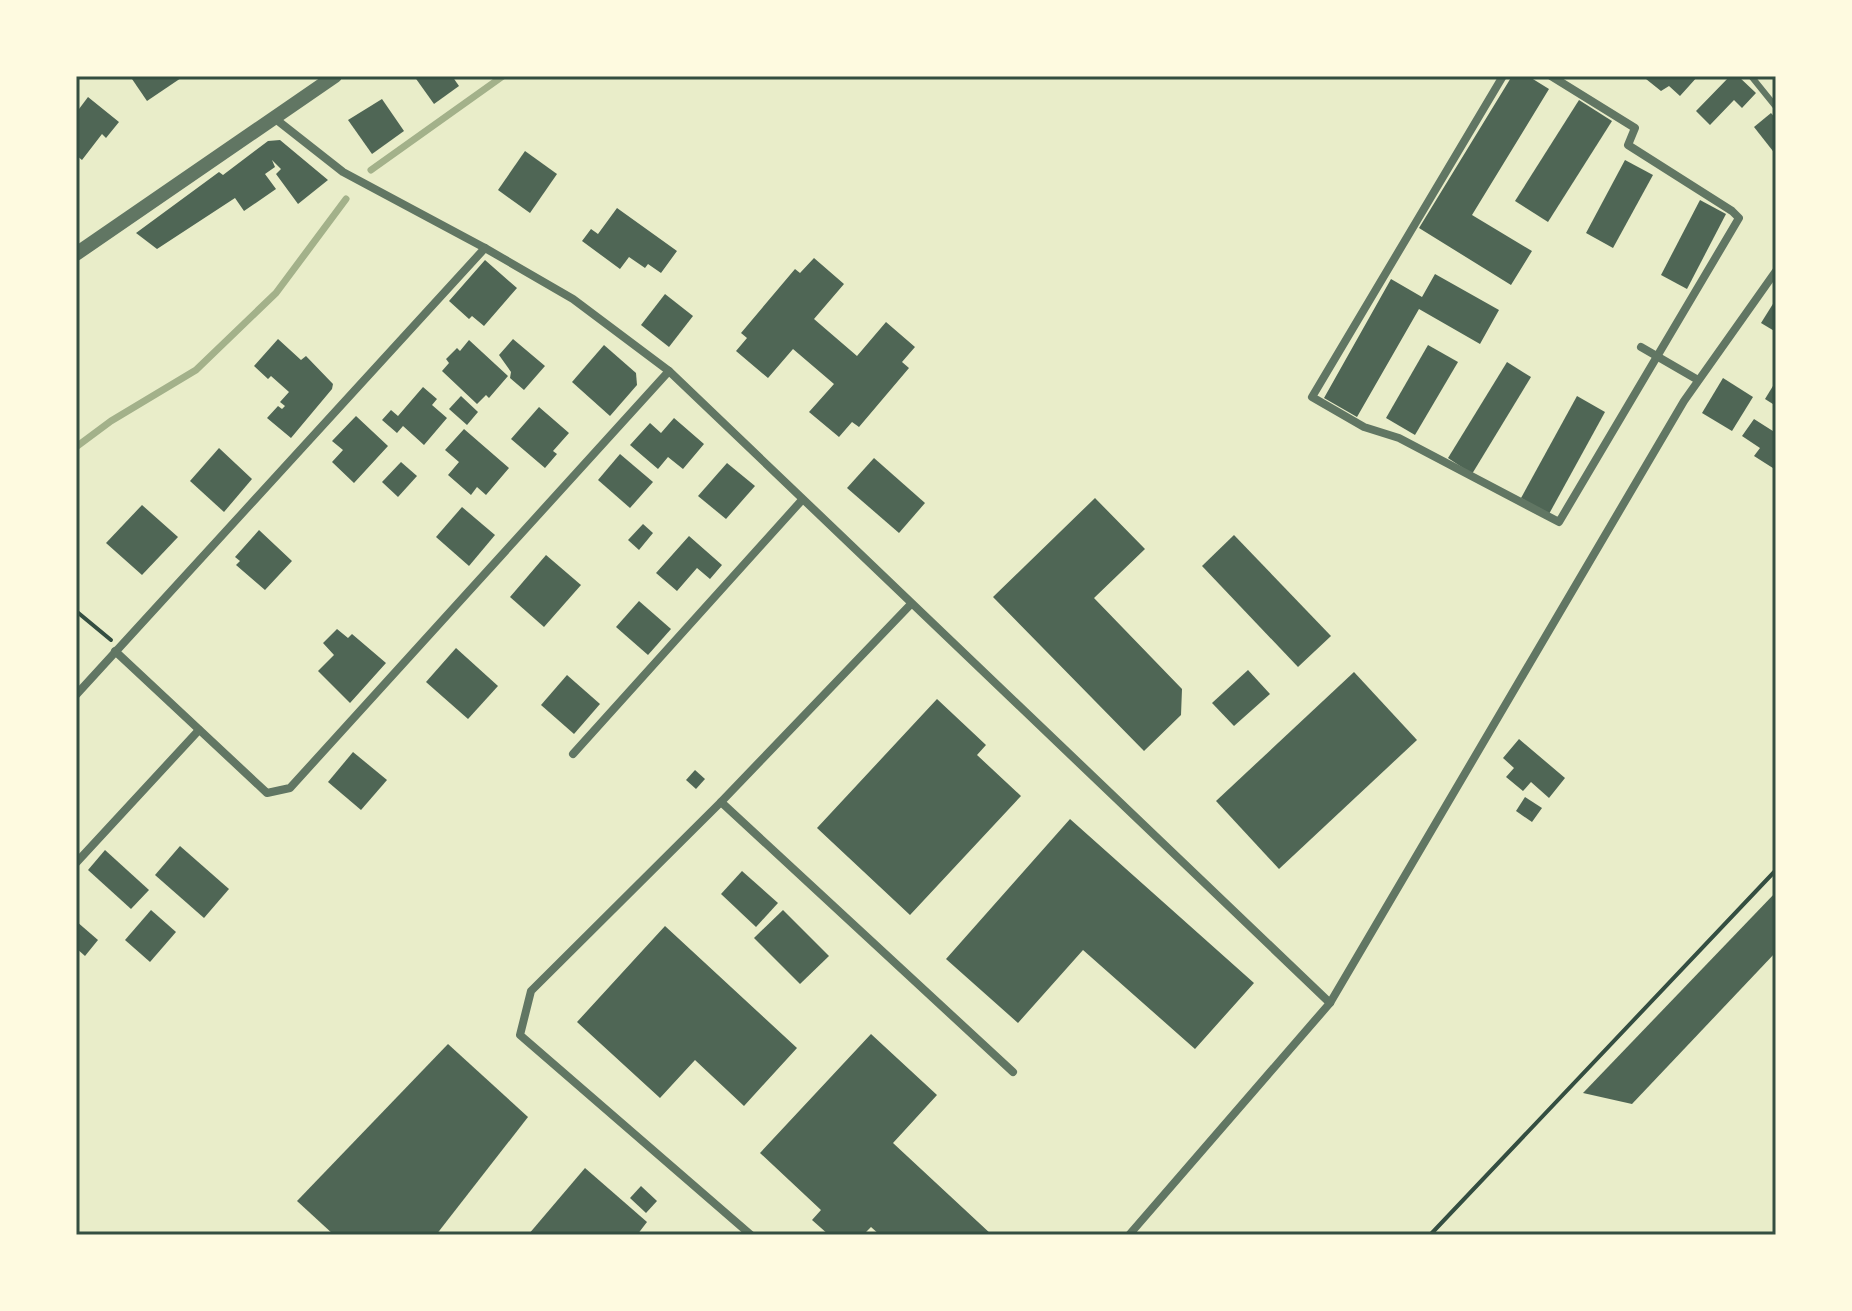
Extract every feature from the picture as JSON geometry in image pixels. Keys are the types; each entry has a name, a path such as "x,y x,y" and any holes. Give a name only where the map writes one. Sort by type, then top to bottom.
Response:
{"street":[{"path":"76,254 335,76"},
{"path":"1503,76 1312,397 1364,427 1399,438 1559,522 1739,218 1628,145 1635,128 1551,76"},
{"path":"272,117 343,172 573,299 669,371 1330,1003"},
{"path":"76,695 485,248"},
{"path":"1129,1235 1330,1003 1698,380 1776,271"},
{"path":"1641,347 1698,380"},
{"path":"117,649 267,793 290,788 669,371"},
{"path":"573,754 802,500"},
{"path":"751,1235 520,1035 531,991 721,802 911,604"},
{"path":"76,863 199,730"},
{"path":"721,802 1013,1072"}],"lane":[{"path":"1751,76 1776,107"}],"path":[{"path":"76,611 117,649"},
{"path":"1430,1235 1776,870"}],"building":[{"path":"137,76 184,76 147,101 132,79"},
{"path":"414,76 452,76 459,86 434,104"},
{"path":"1512,76 1528,76 1549,89 1472,215 1532,251 1511,285 1419,228"},
{"path":"1647,76 1698,76 1680,96 1669,86 1661,91 1646,79"},
{"path":"1730,76 1738,76 1756,93 1742,108 1734,100 1710,125 1696,111"},
{"path":"88,97 119,122 106,138 102,134 82,160 76,155 76,113"},
{"path":"382,99 404,131 372,154 348,120"},
{"path":"1579,100 1612,121 1548,222 1515,201"},
{"path":"1771,113 1776,119 1776,155 1754,127"},
{"path":"280,140 328,180 298,204 276,174 281,169 272,160 275,167 265,174 276,189 244,211 235,198 157,249 136,233 219,172 223,175 268,141"},
{"path":"525,151 557,174 530,213 498,190"},
{"path":"1625,160 1653,175 1613,248 1586,233"},
{"path":"1700,200 1726,214 1687,289 1661,275"},
{"path":"617,208 677,251 661,273 648,264 645,268 629,257 620,269 582,241 591,229 598,234"},
{"path":"814,258 844,284 814,319 857,356 886,322 915,347 902,362 909,368 859,427 852,422 839,437 809,412 834,384 793,349 768,378 736,351 747,338 741,333 795,269 800,273"},
{"path":"485,260 517,288 484,326 472,316 469,319 449,301"},
{"path":"1435,274 1499,310 1480,344 1419,309 1357,417 1324,398 1391,279 1422,297"},
{"path":"665,294 693,316 669,347 641,325"},
{"path":"1776,299 1776,332 1761,323"},
{"path":"278,339 301,360 306,356 333,384 291,438 267,418 278,406 282,409 285,406 280,402 289,392 254,366"},
{"path":"513,339 545,366 524,390 510,378 511,372 499,355"},
{"path":"469,340 508,376 489,398 486,395 477,404 442,371 449,363 446,359 457,348 460,351"},
{"path":"604,345 636,373 637,385 610,416 572,382"},
{"path":"1428,345 1458,362 1415,435 1386,418"},
{"path":"1507,362 1531,377 1472,474 1448,458"},
{"path":"1723,378 1753,397 1732,431 1702,413"},
{"path":"1776,381 1776,406 1765,399"},
{"path":"423,387 437,399 432,405 447,418 424,445 403,426 397,433 382,420 391,410 398,416"},
{"path":"461,396 478,412 467,425 449,409"},
{"path":"1577,396 1605,412 1549,514 1521,498"},
{"path":"539,407 569,433 553,451 557,454 545,468 511,439"},
{"path":"356,416 388,446 354,483 332,462 343,450 332,441"},
{"path":"674,418 704,444 683,469 668,457 658,469 630,445 650,423 661,433"},
{"path":"1754,419 1776,433 1776,470 1754,456 1760,448 1742,436"},
{"path":"464,429 509,468 486,495 477,487 471,495 448,475 459,462 445,450"},
{"path":"219,448 252,479 224,512 190,481"},
{"path":"620,454 653,482 630,508 598,480"},
{"path":"874,458 925,503 899,533 847,488"},
{"path":"401,462 417,476 398,497 382,482"},
{"path":"727,463 755,486 726,519 698,496"},
{"path":"1095,498 1145,549 1094,598 1182,689 1181,715 1144,751 993,597"},
{"path":"142,505 178,537 142,575 106,543"},
{"path":"462,507 495,535 469,566 436,537"},
{"path":"643,524 653,533 639,550 628,540"},
{"path":"259,530 292,561 265,590 236,565 240,561 235,557"},
{"path":"1234,535 1331,636 1298,667 1202,566"},
{"path":"689,536 722,565 710,579 697,568 677,591 656,573"},
{"path":"546,555 581,585 544,627 510,597"},
{"path":"639,601 671,629 648,655 616,627"},
{"path":"337,629 348,638 352,634 386,663 350,703 318,671 334,655 323,643"},
{"path":"456,648 498,686 468,719 426,682"},
{"path":"1248,670 1270,694 1234,726 1212,703"},
{"path":"1354,672 1417,740 1279,869 1216,801"},
{"path":"567,675 600,704 574,734 541,705"},
{"path":"937,699 986,745 977,755 1021,796 910,915 817,828"},
{"path":"1519,739 1565,778 1549,798 1531,782 1523,791 1506,777 1514,768 1503,758"},
{"path":"353,752 387,780 361,810 328,782"},
{"path":"695,770 705,779 696,789 686,780"},
{"path":"1525,797 1542,808 1532,822 1516,811"},
{"path":"1070,819 1254,983 1195,1049 1083,950 1018,1023 946,959"},
{"path":"180,846 229,889 204,918 155,875"},
{"path":"105,850 149,890 131,909 88,870"},
{"path":"742,871 778,903 756,927 721,894"},
{"path":"1776,892 1776,952 1632,1104 1583,1093"},
{"path":"151,910 176,932 150,962 125,940"},
{"path":"783,910 829,956 800,984 754,938"},
{"path":"76,921 98,940 85,956 76,948"},
{"path":"665,926 797,1048 744,1106 695,1060 660,1098 577,1022"},
{"path":"871,1034 937,1095 893,1143 992,1235 880,1235 871,1227 863,1235 829,1235 812,1220 821,1210 760,1153"},
{"path":"448,1044 528,1117 436,1235 334,1235 297,1201"},
{"path":"585,1168 647,1222 637,1235 528,1235"},
{"path":"641,1186 657,1201 646,1213 630,1198"}],"waterway":[{"path":"371,170 503,76"},
{"path":"76,447 111,421 196,370 276,293 346,199"}]}
